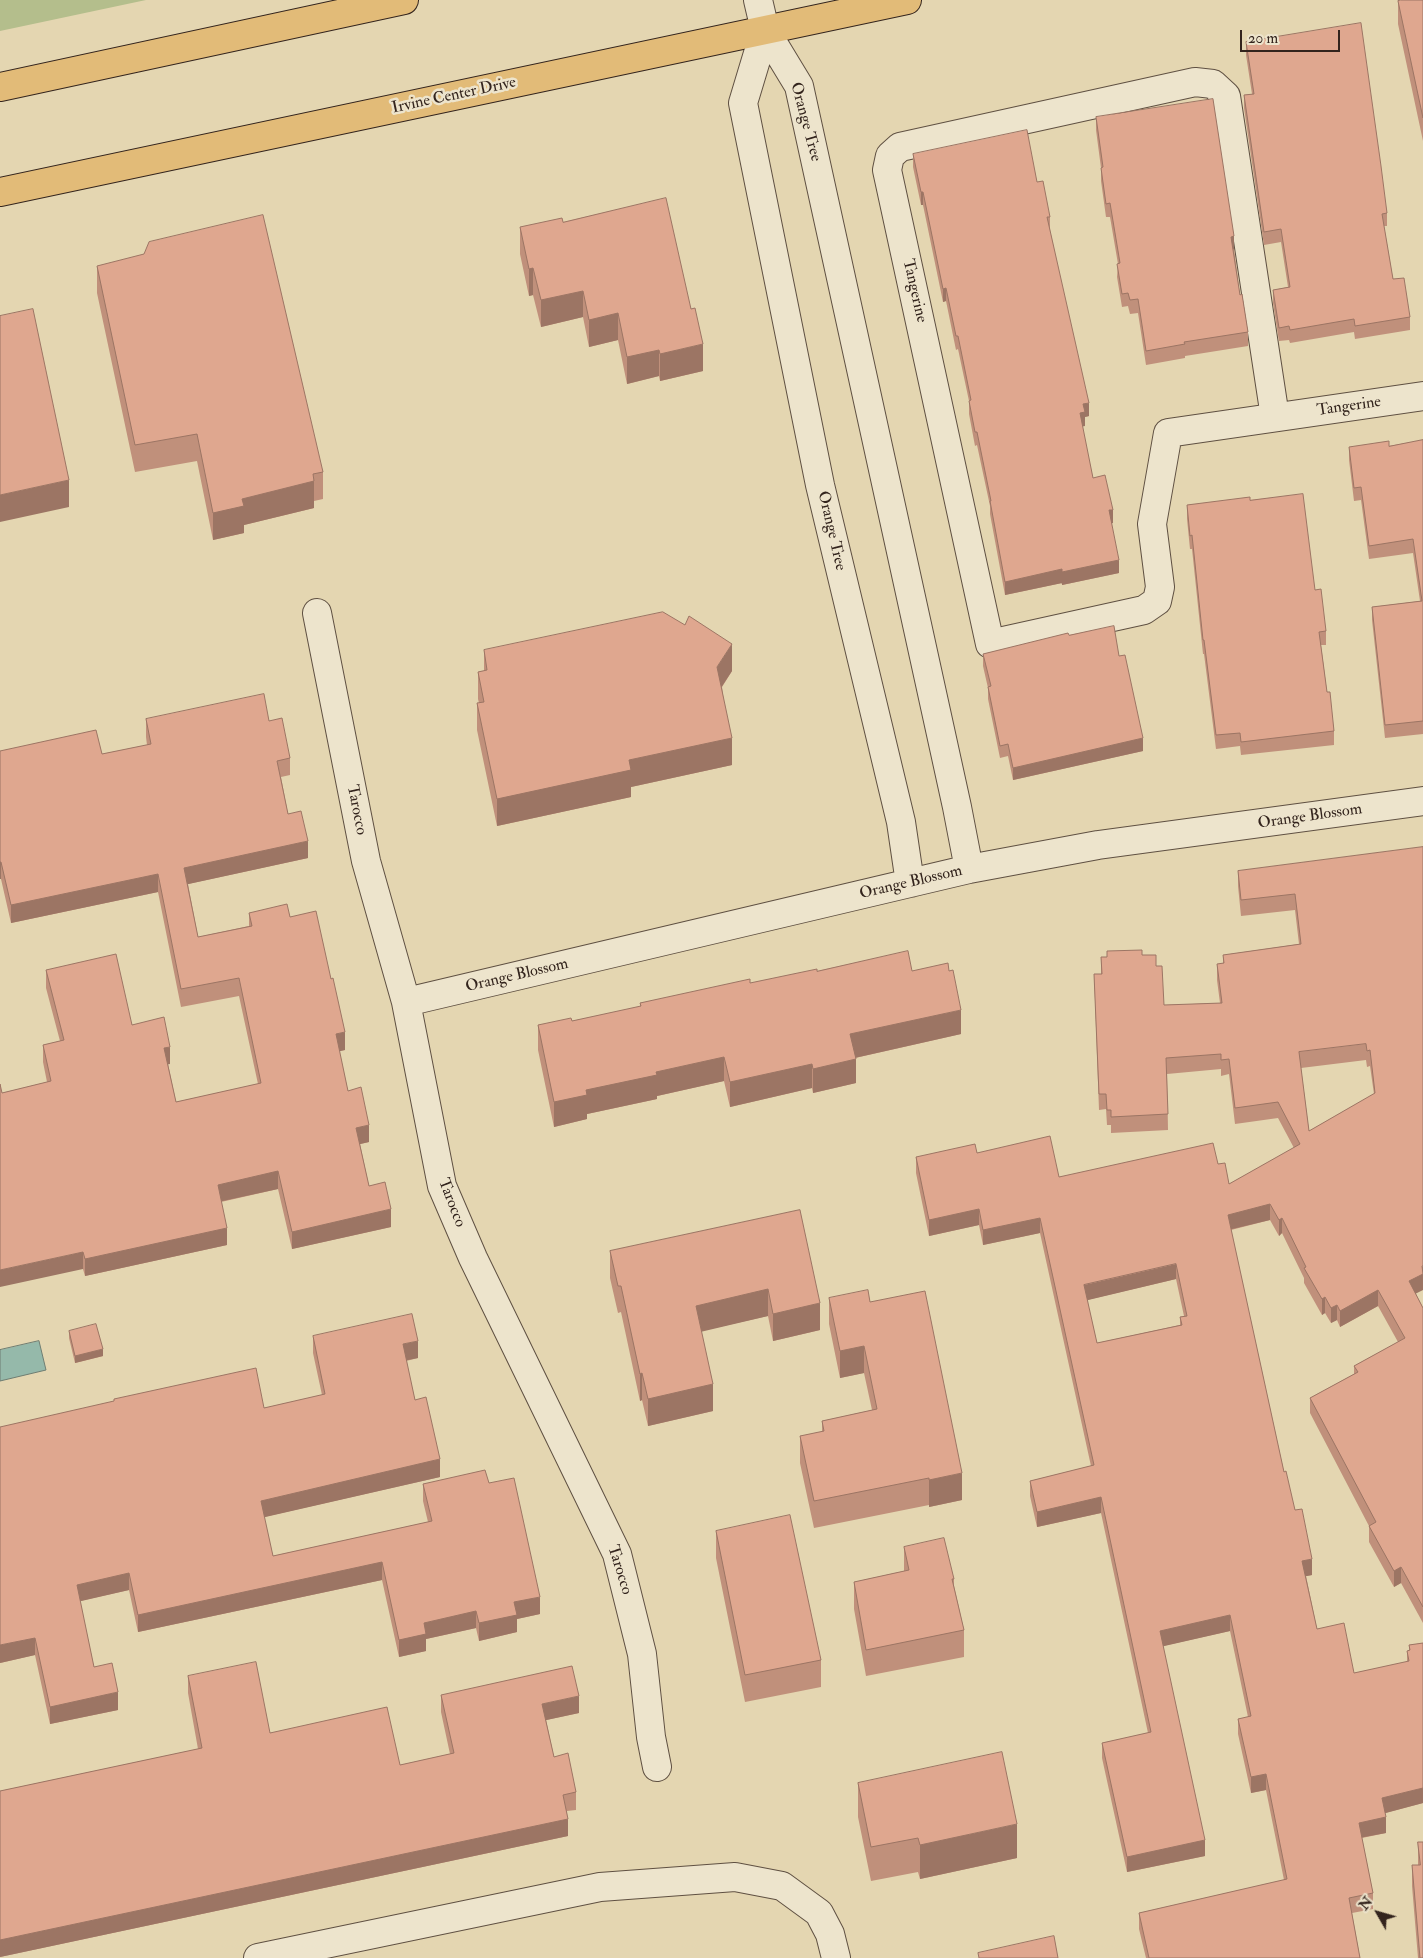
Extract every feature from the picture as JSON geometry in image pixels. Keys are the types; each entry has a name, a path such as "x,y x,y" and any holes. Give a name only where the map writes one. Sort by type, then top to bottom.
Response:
{"main road":[{"path":"0,87 404,0"},
{"name":"Irvine Center Drive","path":"0,192 907,0"}],"street":[{"path":"758,0 765,30"},
{"name":"Orange Tree","path":"765,30 799,86 969,869"},
{"name":"Orange Tree","path":"765,30 744,103 820,485 901,822 910,883"},
{"name":"Tangerine","path":"1275,417 1226,96 1213,84 1194,82 909,144 900,147 890,156 887,170 990,644 1144,610 1158,601 1160,587 1152,524 1168,433 1423,396"},
{"name":"Tarocco","path":"317,613 366,861 406,1002 442,1186 473,1258 617,1554 642,1654 651,1737 657,1767"},
{"name":"Orange Blossom","path":"406,1002 969,869 1098,845 1423,802"},
{"path":"258,1958 600,1887 735,1878 782,1886 819,1913 830,1934 836,1958"}],"green space":[{"path":"0,0 146,0 0,31"}],"shaded area":[{"path":"39,1341 46,1370 0,1381 0,1350"}],"building":[{"path":"1423,0 1423,118 1398,1"},
{"path":"1361,23 1387,213 1382,214 1393,279 1404,278 1410,317 1355,326 1354,319 1290,330 1289,326 1279,328 1273,290 1290,287 1281,229 1264,232 1244,95 1254,94 1246,42"},
{"path":"1213,99 1234,236 1231,237 1248,332 1184,342 1185,344 1146,351 1138,299 1130,300 1128,293 1122,294 1117,264 1120,263 1110,203 1106,204 1096,117"},
{"path":"1027,130 1037,182 1043,181 1050,217 1047,217 1089,403 1083,404 1085,412 1080,413 1093,478 1105,475 1113,510 1109,510 1119,560 1062,572 1062,569 1005,582 958,336 956,336 946,288 943,289 923,192 921,192 913,154"},
{"path":"666,198 691,309 695,308 703,344 660,354 659,350 627,357 618,313 589,320 583,291 541,300 533,268 529,269 520,227 562,218 563,222"},
{"path":"263,215 323,472 313,474 314,481 242,499 244,506 213,513 197,434 135,445 97,266 144,254 149,242"},
{"path":"33,309 69,480 0,495 0,316"},
{"path":"1423,440 1423,721 1385,725 1372,607 1422,601 1413,539 1369,546 1361,487 1354,488 1349,447 1389,441 1389,446"},
{"path":"1303,494 1315,590 1321,589 1326,631 1319,632 1327,692 1330,692 1334,731 1241,742 1240,733 1216,735 1187,505 1250,497 1250,500"},
{"path":"663,612 685,625 689,616 732,644 717,667 732,738 629,760 631,770 497,799 477,703 484,702 478,672 487,670 484,650"},
{"path":"1114,626 1119,656 1125,655 1143,738 1013,768 1008,744 1000,746 988,687 991,686 983,654 1068,633 1069,635"},
{"path":"264,694 269,721 282,718 290,758 277,761 288,814 301,811 308,841 184,868 198,937 252,926 249,913 287,904 290,917 316,911 345,1032 336,1034 348,1091 361,1087 369,1125 356,1128 369,1186 385,1182 391,1209 292,1232 278,1171 218,1185 227,1228 85,1259 83,1252 0,1270 0,1084 2,1093 51,1081 43,1045 64,1040 46,970 116,954 132,1025 164,1017 170,1047 164,1048 176,1102 261,1083 239,978 181,989 158,874 11,905 0,862 0,751 96,730 102,754 151,744 146,719"},
{"path":"1423,847 1423,1274 1409,1281 1423,1308 1423,1607 1401,1567 1394,1571 1369,1526 1376,1522 1310,1398 1358,1372 1354,1366 1405,1338 1378,1290 1340,1311 1337,1305 1331,1308 1325,1297 1322,1299 1304,1268 1306,1267 1282,1218 1279,1220 1270,1204 1228,1215 1284,1472 1286,1471 1295,1510 1302,1509 1312,1559 1302,1561 1317,1629 1344,1623 1354,1673 1409,1661 1407,1651 1410,1650 1409,1645 1423,1643 1423,1788 1382,1798 1386,1817 1359,1823 1373,1893 1349,1898 1360,1958 1149,1958 1139,1913 1287,1879 1266,1774 1251,1777 1238,1719 1251,1716 1230,1615 1160,1631 1205,1840 1127,1857 1102,1743 1151,1732 1101,1497 1037,1512 1030,1481 1094,1465 1040,1218 983,1230 979,1209 929,1220 916,1157 975,1144 977,1153 1050,1136 1059,1177 1213,1143 1218,1164 1225,1163 1229,1184 1300,1144 1278,1102 1235,1108 1229,1059 1221,1060 1221,1054 1166,1058 1168,1114 1111,1117 1111,1110 1107,1110 1106,1094 1099,1094 1094,974 1102,974 1101,957 1107,957 1107,951 1142,950 1142,955 1156,955 1156,966 1162,966 1164,1005 1222,1003 1217,964 1224,963 1223,955 1301,944 1295,894 1241,900 1238,871","holes":["1366,1044 1367,1051 1370,1050 1375,1093 1309,1131 1299,1052","1176,1264 1187,1316 1180,1317 1182,1325 1097,1343 1084,1285"]},
{"path":"908,951 912,971 948,963 949,971 953,970 961,1010 850,1034 856,1059 813,1069 812,1064 730,1082 724,1057 656,1072 657,1075 586,1090 587,1095 554,1102 538,1025 571,1018 572,1021 641,1006 640,1003 750,979 750,983 817,969 817,971"},
{"path":"800,1210 820,1303 773,1314 768,1289 696,1306 713,1384 648,1399 642,1373 640,1374 621,1286 618,1286 610,1251"},
{"path":"868,1290 870,1302 925,1291 962,1473 814,1501 800,1436 824,1431 822,1421 877,1409 864,1346 840,1351 829,1298"},
{"path":"412,1314 418,1341 403,1344 415,1400 426,1397 440,1459 261,1501 273,1556 432,1521 423,1484 485,1470 489,1483 514,1478 540,1597 514,1602 517,1615 479,1623 476,1611 424,1623 426,1634 399,1640 382,1562 138,1615 129,1573 77,1585 94,1667 112,1663 118,1692 50,1707 35,1638 0,1645 0,1427 114,1401 114,1399 256,1368 264,1408 325,1394 313,1336"},
{"path":"96,1324 103,1349 75,1356 69,1331"},
{"path":"790,1515 821,1660 745,1675 716,1531"},
{"path":"944,1538 964,1630 866,1650 854,1582 909,1570 904,1547"},
{"path":"256,1662 270,1733 387,1707 400,1765 454,1753 441,1695 572,1666 579,1696 542,1704 554,1757 568,1753 576,1792 563,1795 568,1819 0,1940 0,1791 202,1748 188,1676"},
{"path":"1002,1752 1017,1824 920,1845 918,1838 871,1847 858,1783"},
{"path":"1418,1842 1423,1842 1423,1958 1420,1958 1412,1865 1420,1865"},
{"path":"1054,1936 1058,1958 979,1958 978,1953"}]}
